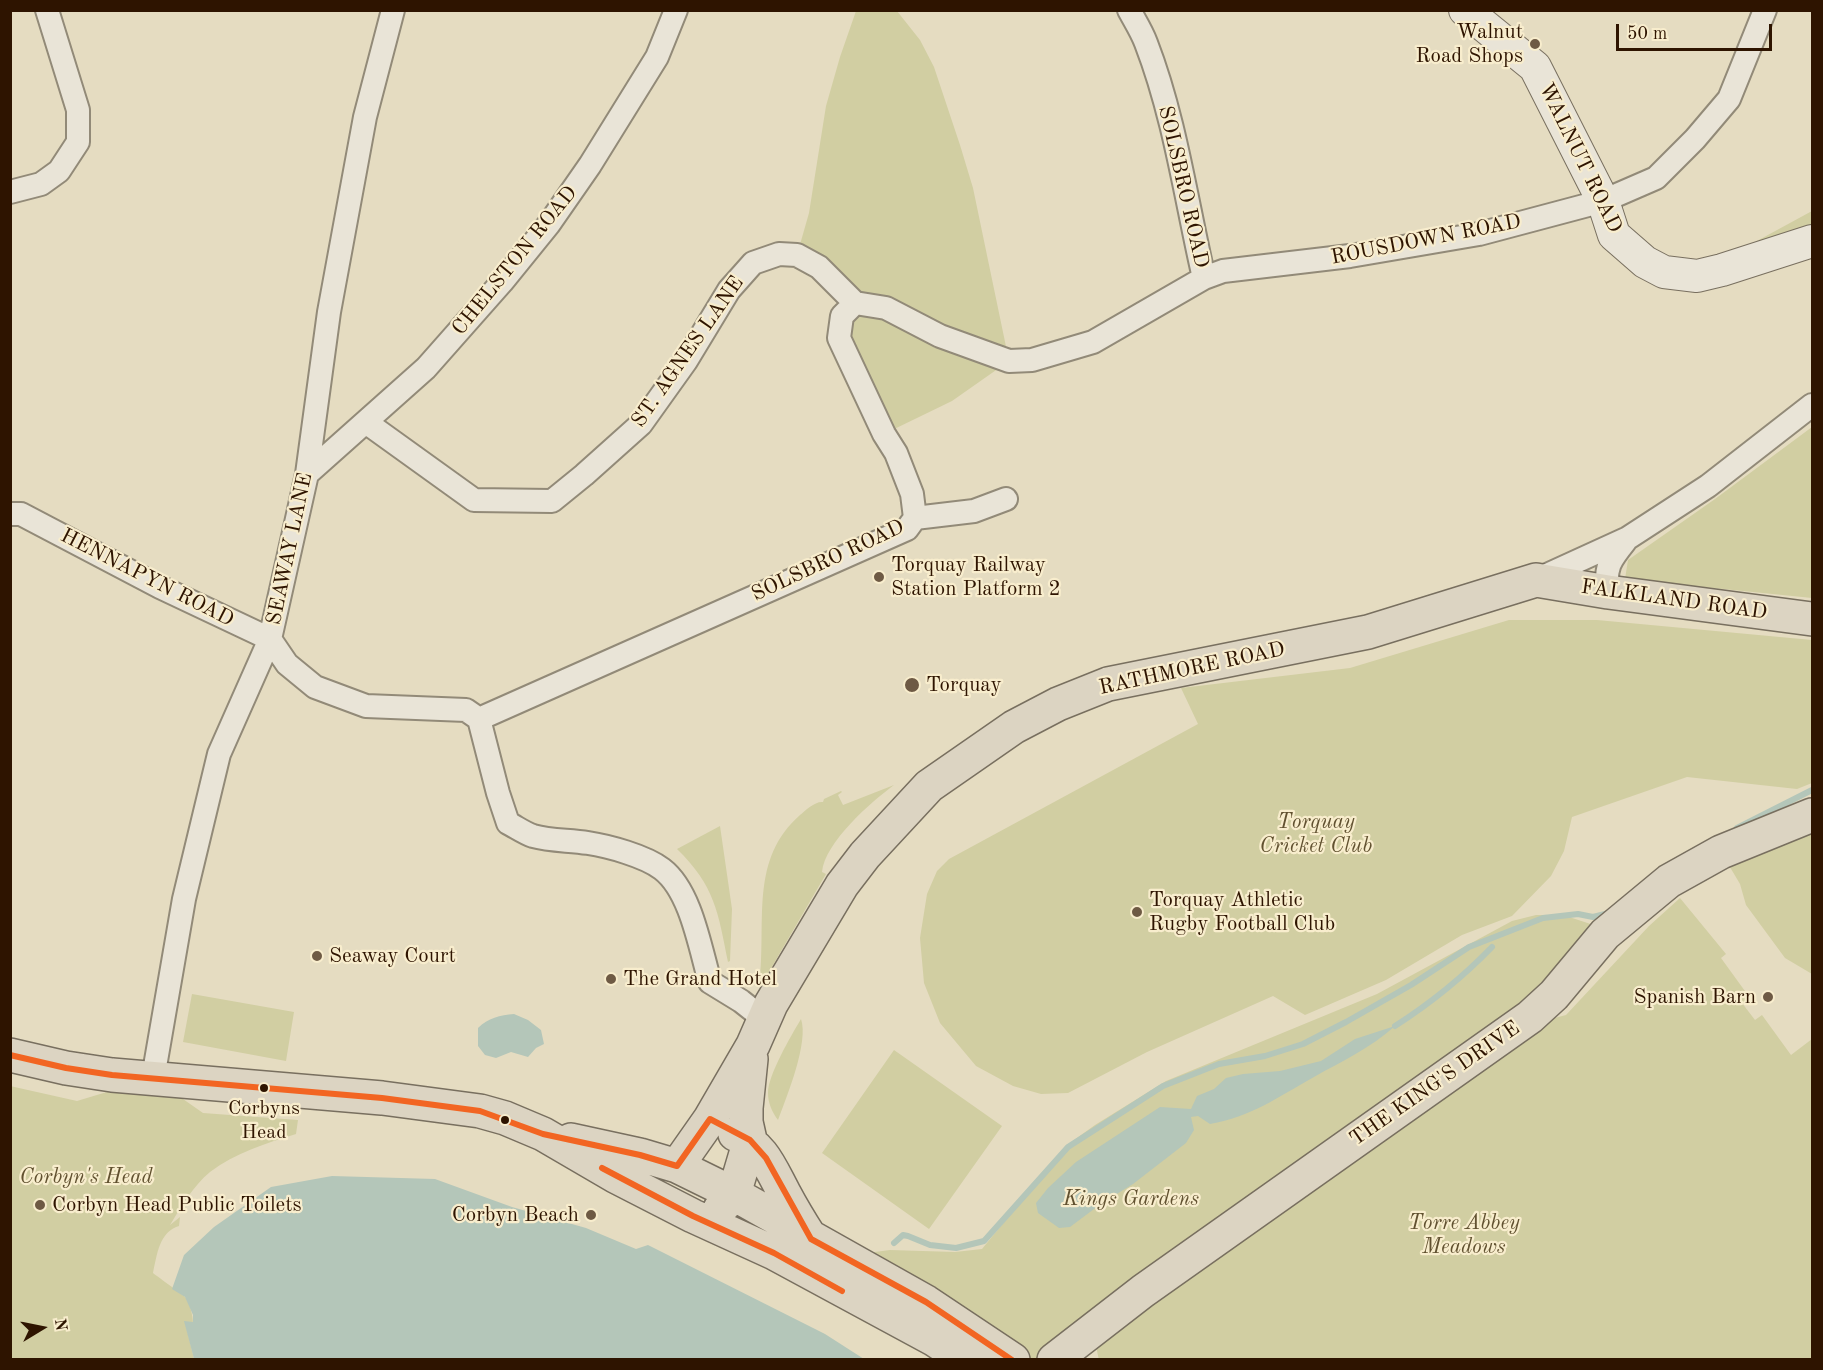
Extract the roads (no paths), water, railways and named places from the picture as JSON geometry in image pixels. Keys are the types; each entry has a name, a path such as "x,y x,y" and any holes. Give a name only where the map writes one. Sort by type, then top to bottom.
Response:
{"main road":[{"name":"FALKLAND ROAD","path":"1536,580 1608,592 1812,619"},
{"name":"RATHMORE ROAD","path":"677,1166 710,1119 842,885 885,831 929,786 1014,727 1058,704 1108,684 1368,632 1536,580"},
{"name":"THE KING'S DRIVE","path":"1054,1359 1143,1291 1530,1017 1554,995 1605,933 1669,881 1721,852 1812,815"},
{"path":"707,1222 734,1194 750,1140 746,1108 763,1023"},
{"path":"10,1055 66,1068 209,1085 382,1098 456,1107 480,1111 543,1134 640,1155 677,1166 734,1194 926,1302 1013,1359"},
{"path":"710,1119 750,1140 766,1158 811,1239"},
{"path":"543,1134 615,1176 774,1253 935,1340 965,1359"},
{"path":"677,1166 699,1194 707,1222"}],"street":[{"path":"10,192 41,184 59,171 78,142 78,110 47,10"},
{"name":"SEAWAY LANE","path":"153,1078 184,899 219,754 270,639 307,474 329,312 365,117 393,10"},
{"name":"CHELSTON ROAD","path":"307,474 342,441 367,423 426,368 455,337 549,224 590,165 657,57 676,10"},
{"name":"SOLSBRO ROAD","path":"479,719 908,529 915,518 912,494 896,453 884,434 839,338 842,316 855,303 886,308 940,336 1009,361 1032,360 1093,342 1204,278 1174,137 1159,82 1146,41 1129,10"},
{"name":"WALNUT ROAD","path":"1465,10 1536,67 1603,201 1614,235 1645,262 1664,272 1697,276 1812,241"},
{"name":"ROUSDOWN ROAD","path":"1204,278 1223,271 1350,256 1479,234 1603,201 1656,178 1702,131 1729,99 1766,10"},
{"name":"ST. AGNES LANE","path":"367,423 474,500 552,501 641,424 686,361 729,290 753,263 779,254 797,255 819,267 855,303"},
{"name":"RATHMORE ROAD","path":"1536,580 1628,538 1708,486 1812,405"},
{"path":"915,518 974,511 1006,499"},
{"name":"HENNAPYN ROAD","path":"10,514 21,514 160,587 270,639 287,663 315,687 366,706 466,710 479,719"},
{"name":"RATHMORE ROAD","path":"1608,592 1606,576 1610,561 1628,538"},
{"path":"479,719 508,823 531,835 557,841 601,845 648,861 662,869 680,889 694,924 710,982 741,1001 763,1023"}],"waterway":[{"path":"1737,828 1812,790"},
{"path":"894,1243 903,1235 930,1245 956,1248 984,1241 1068,1147 1163,1086 1219,1064 1265,1056 1303,1044 1411,985 1469,947 1543,918 1578,914 1593,917 1609,913"},
{"path":"1395,1026 1446,989 1492,947"}],"place":[{"name":"Walnut Road Shops","path":"1535,44"},
{"name":"Torquay Railway Station Platform 2","path":"879,577"},
{"name":"Torquay","path":"912,685"},
{"name":"Torquay Athletic Rugby Football Club","path":"1137,912"},
{"name":"Seaway Court","path":"317,956"},
{"name":"The Grand Hotel","path":"611,979"},
{"name":"Spanish Barn","path":"1768,997"},
{"name":"Corbyns Head","path":"264,1088"},
{"name":"Corbyn Head Public Toilets","path":"40,1205"},
{"name":"Corbyn Beach","path":"591,1215"}],"park label":[{"name":"Torquay Cricket Club","path":"1316,834"},
{"name":"Corbyn's Head","path":"86,1177"},
{"name":"Kings Gardens","path":"1131,1199"},
{"name":"Torre Abbey Meadows","path":"1464,1235"}]}
